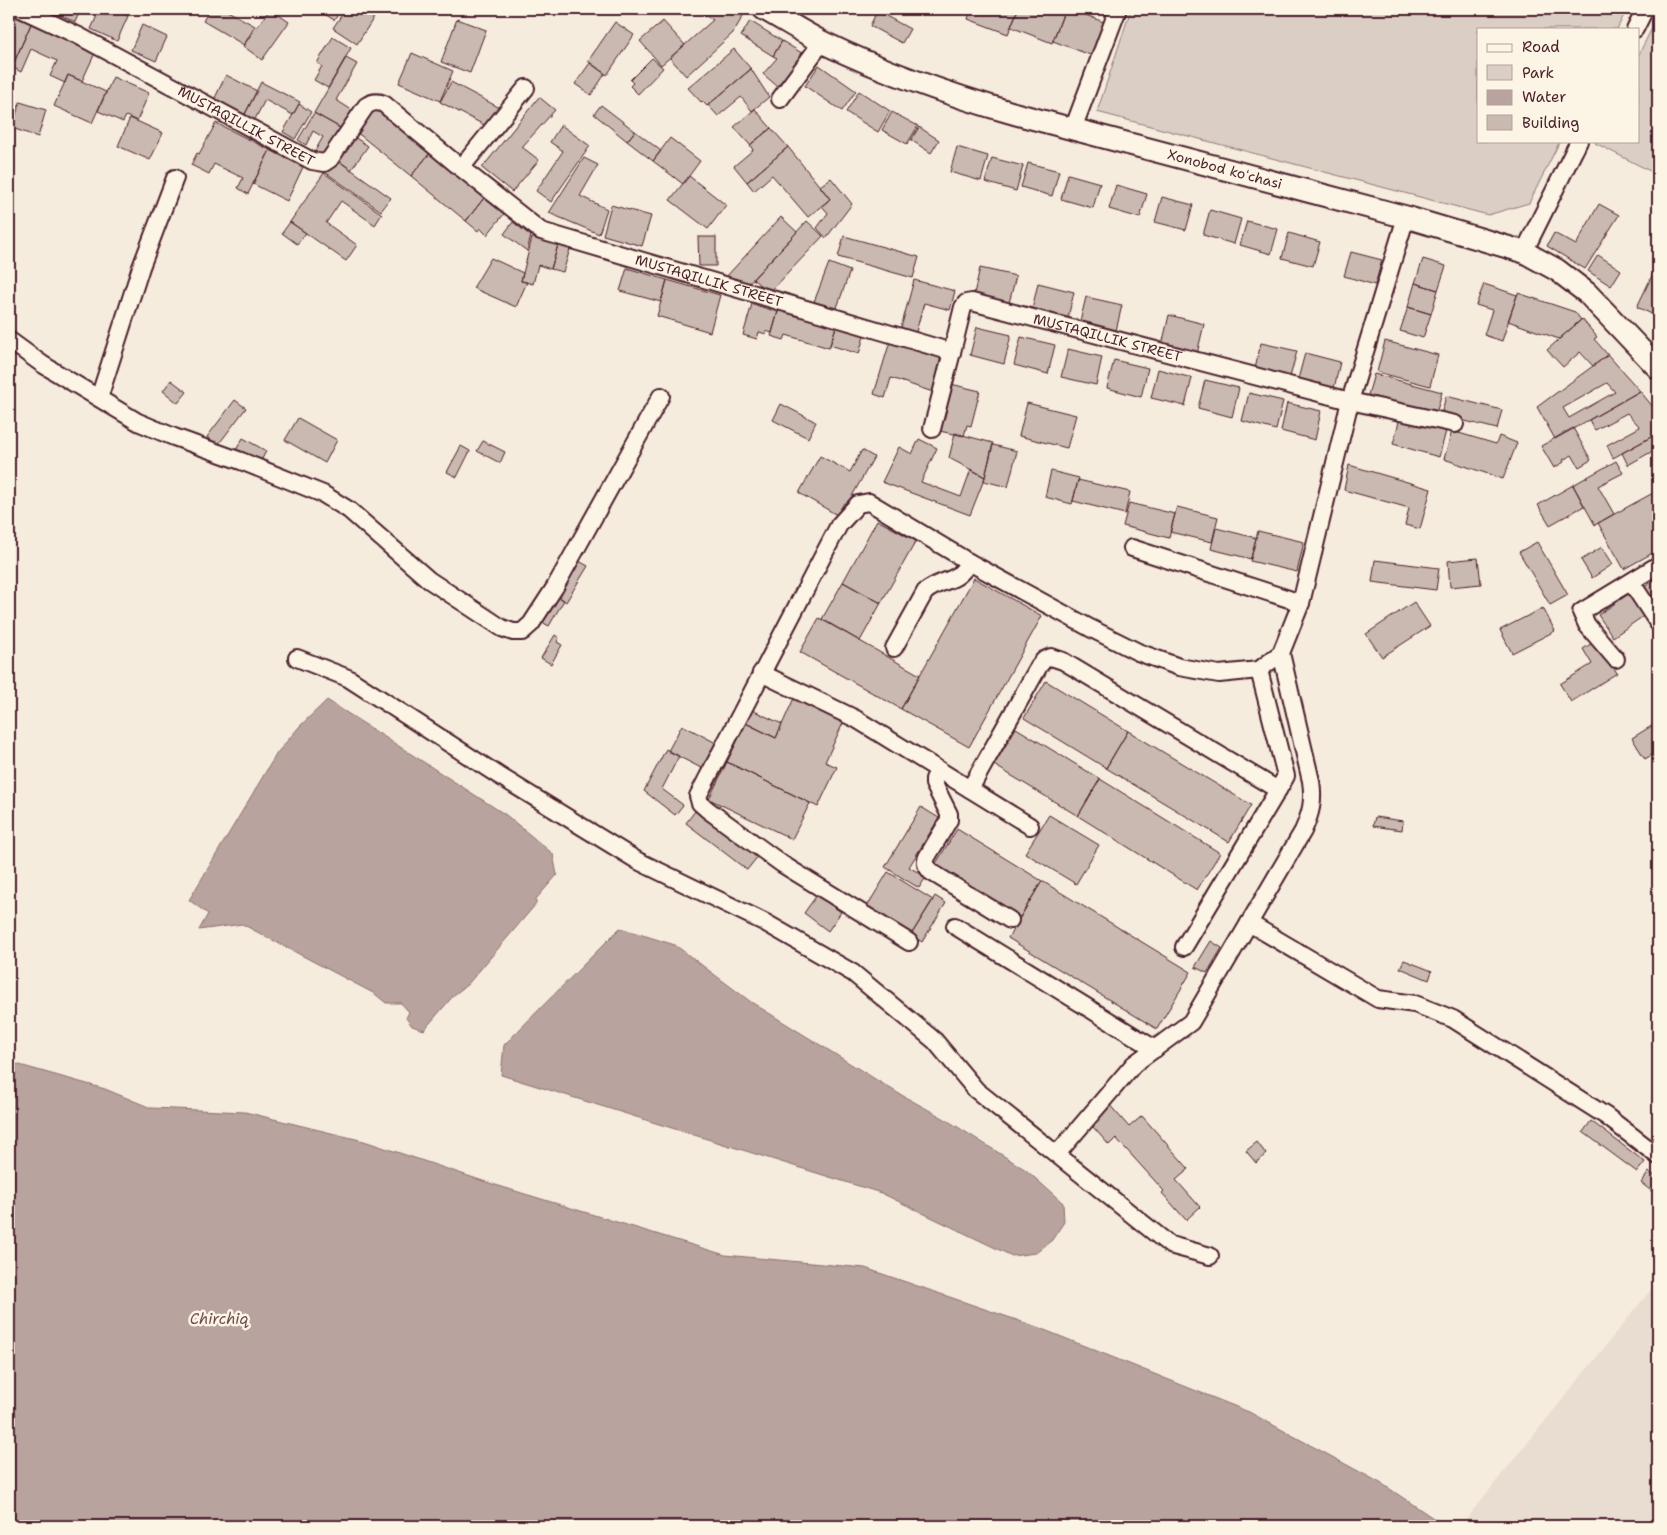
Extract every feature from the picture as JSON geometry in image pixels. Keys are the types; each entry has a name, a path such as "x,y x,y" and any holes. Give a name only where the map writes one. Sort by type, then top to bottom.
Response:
{"main road":[{"name":"Xonobod koʻchasi","path":"764,9 822,42 925,86 985,105 1406,217 1524,252 1547,263 1587,293 1658,368"}],"street":[{"name":"MUSTAQILLIK STREET","path":"21,9 79,36 312,162 324,163 330,159 366,106 377,102 384,104 461,168 541,230 952,352 963,306 966,303 972,302 1350,400 1455,424"},
{"path":"1073,129 1118,9"},
{"path":"1636,28 1645,9"},
{"path":"780,99 822,42"},
{"path":"461,168 526,88"},
{"path":"1524,252 1579,142"},
{"path":"99,398 141,267 175,178"},
{"path":"909,942 782,864 708,810 700,802 698,796 839,525 858,504 863,502 875,505 969,562 1138,652 1179,667 1219,674 1259,670 1281,653 1301,603 1350,400 1406,217"},
{"path":"9,340 42,364 147,426 323,494 349,510 429,580 502,628 513,632 522,632 531,624 555,587 662,396"},
{"path":"932,429 952,352"},
{"path":"1132,548 1301,603"},
{"path":"894,648 931,586 958,576 969,562"},
{"path":"1616,659 1586,624 1581,612 1658,565"},
{"path":"1631,582 1658,623"},
{"path":"1057,1154 1134,1064 1191,1022 1303,831 1310,815 1313,795 1281,653"},
{"path":"970,789 1039,666 1044,660 1051,657 1063,661 1278,790"},
{"path":"297,658 348,678 498,775 638,861 766,923 853,973 935,1041 976,1090 1170,1246 1210,1256"},
{"path":"1184,947 1286,776 1259,670"},
{"path":"761,674 856,719 1030,826"},
{"path":"939,770 934,784 949,814 949,820 927,856 925,861 926,867 931,872 1010,920"},
{"path":"1249,923 1378,1000 1415,1004 1453,1019 1606,1116 1658,1156"},
{"path":"955,926 1155,1049"}],"shaded area":[{"path":"1658,1281 1658,1526 1462,1526 1461,1525"}],"green space":[{"path":"1131,9 1627,9 1618,28 1477,28 1477,142 1560,142 1529,203 1488,215 1097,112"},
{"path":"1658,16 1658,175 1595,143 1640,142 1640,52"}],"water":[{"path":"327,700 506,815 553,854 557,875 536,899 536,904 468,984 454,995 424,1030 412,1026 406,1018 409,1012 401,1003 386,1003 375,994 242,924 199,930 208,914 189,900 277,753 299,727"},
{"path":"620,928 675,945 751,1002 1026,1170 1063,1203 1064,1222 1052,1240 1036,1253 1012,1256 881,1193 501,1075 504,1045"},
{"name":"Chirchiq","path":"9,1062 105,1089 151,1108 245,1112 364,1141 489,1183 725,1255 865,1268 1037,1327 1249,1412 1384,1485 1445,1526 9,1526"}],"building":[{"path":"50,9 81,9 75,22 50,11"},
{"path":"100,9 112,9 128,16 117,41 91,29"},
{"path":"210,9 224,9 255,26 244,45 203,21"},
{"path":"270,9 289,22 262,60 243,46"},
{"path":"317,9 342,9 334,20"},
{"path":"354,9 375,9 378,11 357,44 333,28 345,10 350,14"},
{"path":"695,9 732,9 743,16 733,33 686,76 670,58 713,20"},
{"path":"801,9 814,9 811,14"},
{"path":"834,9 845,9 843,13"},
{"path":"971,9 1018,9 1008,34 968,19"},
{"path":"1018,9 1065,9 1052,43 1011,27"},
{"path":"1065,9 1071,9 1106,23 1093,56 1053,41"},
{"path":"1094,9 1107,9 1106,13"},
{"path":"877,11 910,29 902,43 870,26"},
{"path":"9,14 31,24 12,67 9,66"},
{"path":"457,19 486,30 470,73 441,62"},
{"path":"663,21 685,45 661,65 640,41"},
{"path":"750,21 782,41 773,56 741,36"},
{"path":"615,22 634,35 607,75 588,61"},
{"path":"31,24 95,53 82,81 68,75 65,83 50,76 57,61 31,49 21,72 12,67"},
{"path":"142,25 167,37 156,61 131,50"},
{"path":"333,37 351,48 328,88 314,80 322,66 317,63"},
{"path":"782,41 805,55 777,86 763,74 777,58 773,56"},
{"path":"734,49 751,69 707,106 688,88"},
{"path":"412,53 453,71 440,101 399,83"},
{"path":"346,58 357,64 336,100 355,112 344,130 314,113"},
{"path":"652,58 663,68 638,94 630,86 633,83 630,80"},
{"path":"590,63 605,74 591,95 575,84"},
{"path":"819,65 856,91 842,111 805,86"},
{"path":"751,69 769,97 752,111 741,97 718,116 708,105"},
{"path":"68,75 106,92 92,123 54,106"},
{"path":"226,75 257,91 243,118 213,102"},
{"path":"113,77 149,93 137,121 126,116 123,122 98,111"},
{"path":"261,82 300,102 293,115 265,100 253,123 243,118"},
{"path":"451,82 500,108 490,128 440,102"},
{"path":"859,91 890,111 878,132 846,112"},
{"path":"539,97 555,110 522,147 539,160 512,192 482,168"},
{"path":"20,102 46,110 38,137 12,128"},
{"path":"299,104 311,112 295,139 283,132"},
{"path":"601,105 635,131 627,141 594,114"},
{"path":"374,108 430,153 411,176 355,131"},
{"path":"755,109 771,128 750,145 734,127"},
{"path":"892,112 918,126 907,144 882,130"},
{"path":"314,113 344,130 328,158 315,151 323,137 313,131 306,145 298,140"},
{"path":"130,118 163,133 150,160 118,146"},
{"path":"216,123 270,150 248,194 238,188 243,178 214,164 209,174 191,165"},
{"path":"561,125 590,146 551,202 536,191 563,151 550,142"},
{"path":"919,127 939,140 931,153 911,140"},
{"path":"771,128 788,147 747,182 734,166 753,150 750,145"},
{"path":"635,131 661,151 653,161 627,141"},
{"path":"351,135 368,146 351,170 335,158"},
{"path":"670,138 700,161 683,184 653,161"},
{"path":"788,147 830,199 808,217 772,175 754,191 747,182"},
{"path":"957,147 988,156 981,181 950,172"},
{"path":"270,150 303,167 287,201 253,184"},
{"path":"430,153 484,198 466,221 411,176"},
{"path":"335,158 391,198 381,211 325,172"},
{"path":"584,158 598,165 580,196 607,209 599,234 549,213"},
{"path":"992,158 1023,166 1016,191 985,182"},
{"path":"1028,163 1059,171 1052,196 1021,187"},
{"path":"324,173 382,214 375,225 341,201 326,223 357,245 346,261 290,222"},
{"path":"1068,174 1100,183 1093,208 1061,199"},
{"path":"689,176 726,205 708,229 670,200"},
{"path":"831,178 852,204 826,238 817,228 828,213 822,206 830,199 820,186"},
{"path":"1116,185 1147,194 1140,218 1109,209"},
{"path":"1162,197 1193,205 1186,230 1155,222"},
{"path":"484,198 504,214 487,235 480,228 478,231 466,221"},
{"path":"1599,204 1619,215 1585,269 1547,246 1554,233 1576,245"},
{"path":"611,205 651,216 642,246 603,235"},
{"path":"1210,210 1241,219 1234,244 1203,235"},
{"path":"781,217 797,232 745,287 725,278"},
{"path":"807,221 823,236 772,290 761,286 753,279"},
{"path":"1247,221 1278,229 1271,254 1240,245"},
{"path":"290,222 306,233 297,244 282,233"},
{"path":"513,222 531,236 527,251 504,234"},
{"path":"1289,233 1320,242 1313,266 1282,258"},
{"path":"844,236 919,257 913,278 838,257"},
{"path":"698,237 716,237 716,266 699,266"},
{"path":"532,238 558,245 551,269 538,265 533,284 521,281"},
{"path":"558,245 570,249 563,272 551,269"},
{"path":"1351,252 1382,260 1375,285 1344,276"},
{"path":"1598,255 1621,270 1611,286 1588,271"},
{"path":"491,258 523,273 521,281 527,282 516,307 473,288"},
{"path":"1423,259 1446,266 1438,290 1415,283"},
{"path":"829,263 850,271 834,316 812,307"},
{"path":"1658,263 1658,317 1637,307"},
{"path":"627,268 667,280 661,302 620,291"},
{"path":"980,268 1016,276 1008,307 973,298"},
{"path":"667,280 720,295 710,332 657,316"},
{"path":"914,280 955,291 950,310 924,303 914,339 899,335"},
{"path":"1038,283 1074,292 1067,322 1031,314"},
{"path":"1415,283 1438,290 1431,314 1408,307"},
{"path":"1484,284 1517,295 1502,341 1484,335 1492,310 1476,305"},
{"path":"1518,293 1575,312 1581,320 1559,339 1508,321"},
{"path":"1086,297 1122,305 1115,335 1079,326"},
{"path":"752,304 778,312 772,333 766,331 766,334 759,332 757,339 743,335"},
{"path":"780,304 838,321 829,348 786,335 784,340 771,336"},
{"path":"1408,307 1431,314 1423,338 1400,331"},
{"path":"1169,315 1204,324 1197,354 1162,345"},
{"path":"1582,319 1597,337 1594,339 1608,355 1593,366 1580,352 1563,367 1547,350"},
{"path":"838,321 866,329 859,354 830,345"},
{"path":"977,327 1011,335 1004,364 970,355"},
{"path":"1021,337 1055,345 1048,374 1014,365"},
{"path":"891,338 947,356 933,392 891,378 885,398 874,394"},
{"path":"1385,341 1438,355 1430,386 1377,372"},
{"path":"1261,343 1297,351 1289,381 1254,373"},
{"path":"1068,349 1102,357 1096,385 1061,377"},
{"path":"1305,353 1340,362 1333,393 1297,383"},
{"path":"1608,355 1640,391 1555,439 1537,407","holes":["1607,383 1615,392 1569,418 1563,408"]},
{"path":"1114,360 1148,368 1141,397 1107,388"},
{"path":"1158,369 1192,378 1185,406 1151,398"},
{"path":"1374,374 1442,392 1436,414 1368,395"},
{"path":"171,380 187,392 178,403 163,391"},
{"path":"1205,380 1239,388 1232,417 1198,408"},
{"path":"951,384 980,391 971,426 967,425 964,436 939,431"},
{"path":"1640,391 1658,413 1658,431 1651,437 1613,458 1607,445 1640,427 1627,413 1595,430 1589,420"},
{"path":"1249,393 1283,401 1276,430 1242,421"},
{"path":"1446,396 1502,410 1497,429 1441,415"},
{"path":"235,400 246,408 218,445 207,437"},
{"path":"1027,403 1076,415 1067,448 1019,436"},
{"path":"1287,403 1321,411 1315,440 1281,431"},
{"path":"781,404 816,422 808,438 773,420"},
{"path":"298,418 337,440 325,463 285,440"},
{"path":"1400,418 1446,431 1439,457 1393,444"},
{"path":"1573,428 1591,460 1579,467 1572,455 1554,468 1541,446"},
{"path":"1452,431 1496,444 1499,436 1517,443 1503,479 1444,459"},
{"path":"1658,431 1658,448 1628,465 1622,453"},
{"path":"955,433 993,443 985,477 949,458"},
{"path":"243,438 266,451 260,463 236,450"},
{"path":"919,439 937,448 921,482 961,497 971,469 985,477 970,515 882,482 899,447 912,454"},
{"path":"483,441 505,452 500,463 477,451"},
{"path":"993,445 1017,451 1008,487 984,481"},
{"path":"461,446 470,451 457,477 447,472"},
{"path":"862,450 874,457 847,505 844,503 837,515 799,493 820,456 850,472"},
{"path":"1616,461 1623,473 1598,486 1614,514 1595,525 1573,485"},
{"path":"1349,465 1431,489 1420,529 1405,525 1409,508 1344,490"},
{"path":"1051,471 1079,478 1072,504 1045,497"},
{"path":"1078,480 1130,492 1125,514 1073,501"},
{"path":"1573,485 1584,506 1550,525 1538,505"},
{"path":"1653,493 1658,503 1658,550 1624,569 1598,523"},
{"path":"1129,503 1175,514 1169,538 1123,526"},
{"path":"1177,507 1218,517 1212,542 1170,532"},
{"path":"877,520 916,541 881,603 843,582"},
{"path":"1216,528 1256,538 1251,559 1211,549"},
{"path":"1258,531 1304,542 1297,572 1250,561"},
{"path":"1537,542 1568,595 1550,605 1519,552"},
{"path":"1602,547 1613,564 1592,578 1581,560"},
{"path":"1478,558 1481,584 1450,587 1448,561"},
{"path":"577,560 588,566 566,602 556,595"},
{"path":"1375,560 1439,568 1436,590 1372,582"},
{"path":"974,578 1042,616 969,747 901,709"},
{"path":"1658,578 1658,605 1653,608 1641,589"},
{"path":"843,582 881,603 860,641 822,619"},
{"path":"1630,593 1645,615 1613,637 1598,615"},
{"path":"556,595 564,600 549,626 540,621"},
{"path":"1414,602 1430,626 1382,657 1366,634"},
{"path":"1543,608 1555,631 1512,653 1500,630"},
{"path":"819,618 920,675 901,709 800,652"},
{"path":"555,635 559,638 557,642 562,645 551,664 541,658"},
{"path":"1597,640 1617,673 1571,702 1560,684 1592,664 1583,649"},
{"path":"1046,681 1128,731 1106,768 1024,718"},
{"path":"794,698 844,721 825,762 837,767 818,807 727,762 746,723 776,738"},
{"path":"750,709 782,724 776,738 743,722"},
{"path":"1658,722 1658,751 1645,759 1632,738"},
{"path":"682,725 718,744 705,770 668,751"},
{"path":"1016,728 1100,779 1078,816 994,765"},
{"path":"1128,731 1251,805 1229,842 1106,768"},
{"path":"666,749 679,756 662,789 683,805 675,815 644,791"},
{"path":"727,762 810,803 792,839 709,799"},
{"path":"1100,779 1220,853 1197,890 1078,816"},
{"path":"921,807 939,818 909,867 926,877 919,888 885,867"},
{"path":"695,811 758,856 747,870 686,823"},
{"path":"1049,815 1099,845 1076,884 1025,853"},
{"path":"1375,817 1403,821 1402,830 1373,826"},
{"path":"957,829 1042,881 1020,917 935,865"},
{"path":"888,872 933,900 911,935 866,908"},
{"path":"1042,881 1191,972 1157,1029 1008,938"},
{"path":"817,895 841,912 828,931 804,913"},
{"path":"935,896 946,903 922,942 911,935"},
{"path":"1211,941 1222,948 1207,973 1195,967"},
{"path":"1404,960 1432,971 1429,980 1400,968"},
{"path":"1108,1103 1129,1127 1142,1116 1189,1169 1176,1180 1200,1207 1186,1220 1162,1193 1164,1191 1116,1138 1109,1145 1093,1127"},
{"path":"1591,1121 1645,1162 1637,1172 1583,1132"},
{"path":"1257,1142 1266,1154 1256,1163 1246,1151"},
{"path":"1649,1172 1658,1178 1658,1196 1641,1183"}]}
